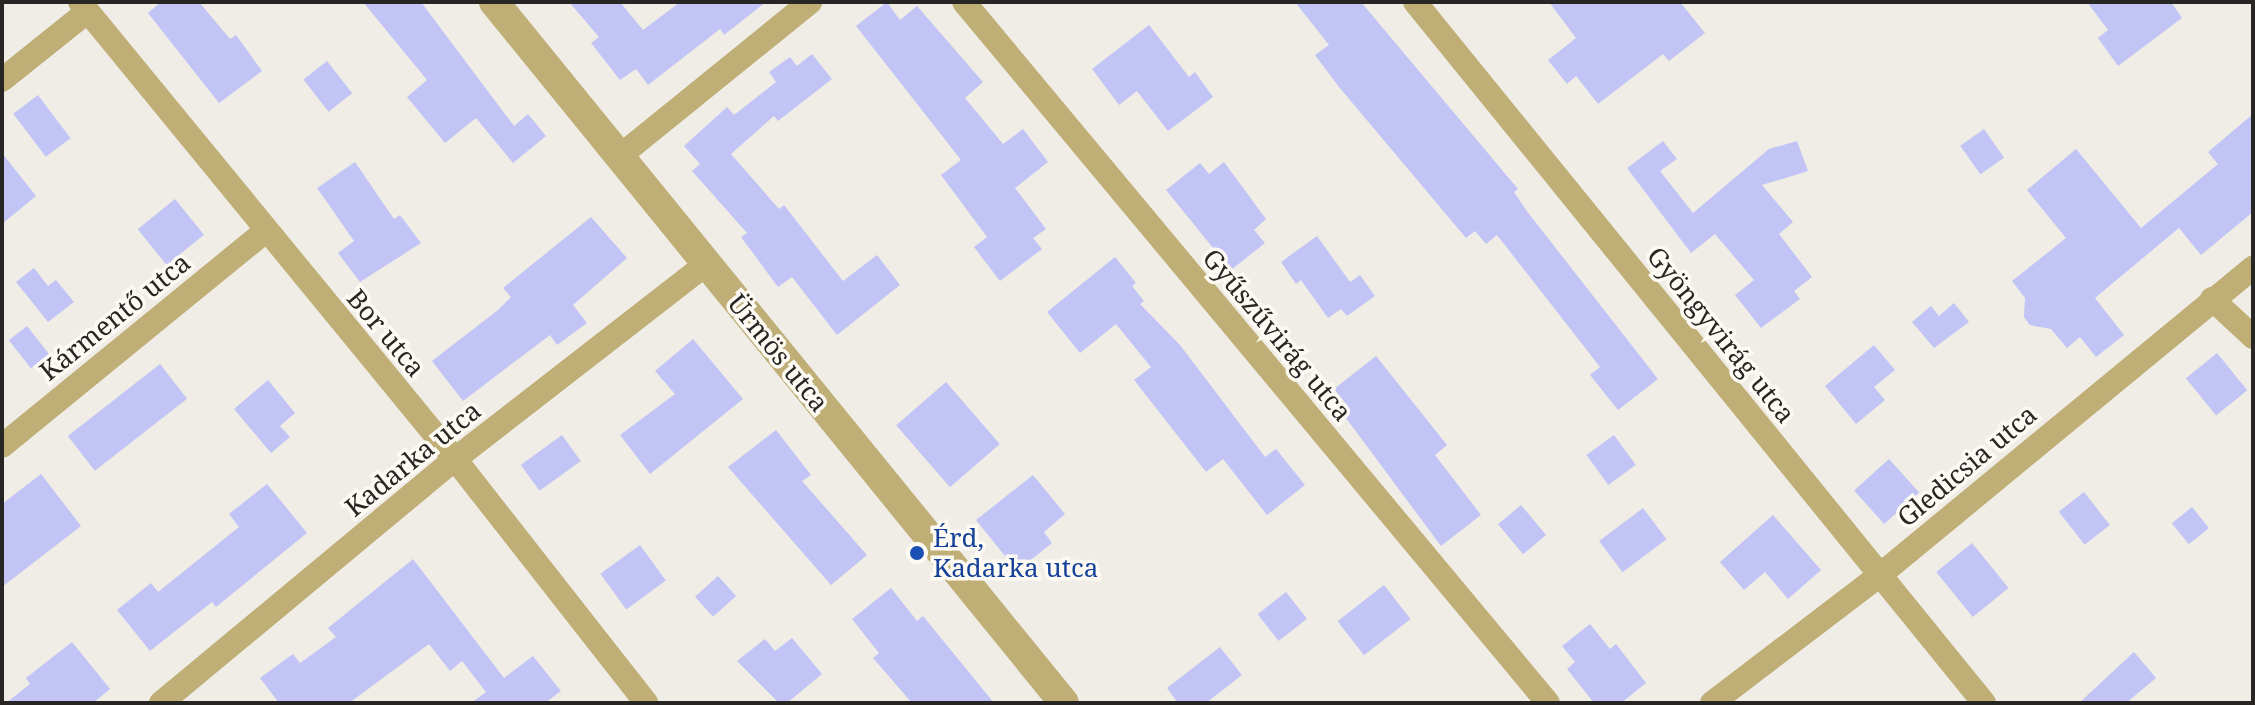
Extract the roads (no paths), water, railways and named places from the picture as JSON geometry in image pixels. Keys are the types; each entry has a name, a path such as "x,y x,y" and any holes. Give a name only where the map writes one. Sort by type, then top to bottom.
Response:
{"street":[{"name":"Ürmös utca","path":"494,2 1064,703"},
{"path":"620,156 810,2"},
{"name":"Gyűszűvirág utca","path":"964,2 1548,703"},
{"name":"Gyöngyvirág utca","path":"1415,2 1984,703"},
{"path":"2,80 84,7"},
{"name":"Bor utca","path":"84,7 264,232 455,459 643,702"},
{"name":"Kármentő utca","path":"2,446 264,232"},
{"name":"Kadarka utca","path":"161,703 455,459 706,264"},
{"name":"Gledicsia utca","path":"1712,703 1880,575 2253,267"},
{"path":"2212,299 2253,337"}],"place":[{"name":"Érd, Kadarka utca","path":"917,553"}]}
